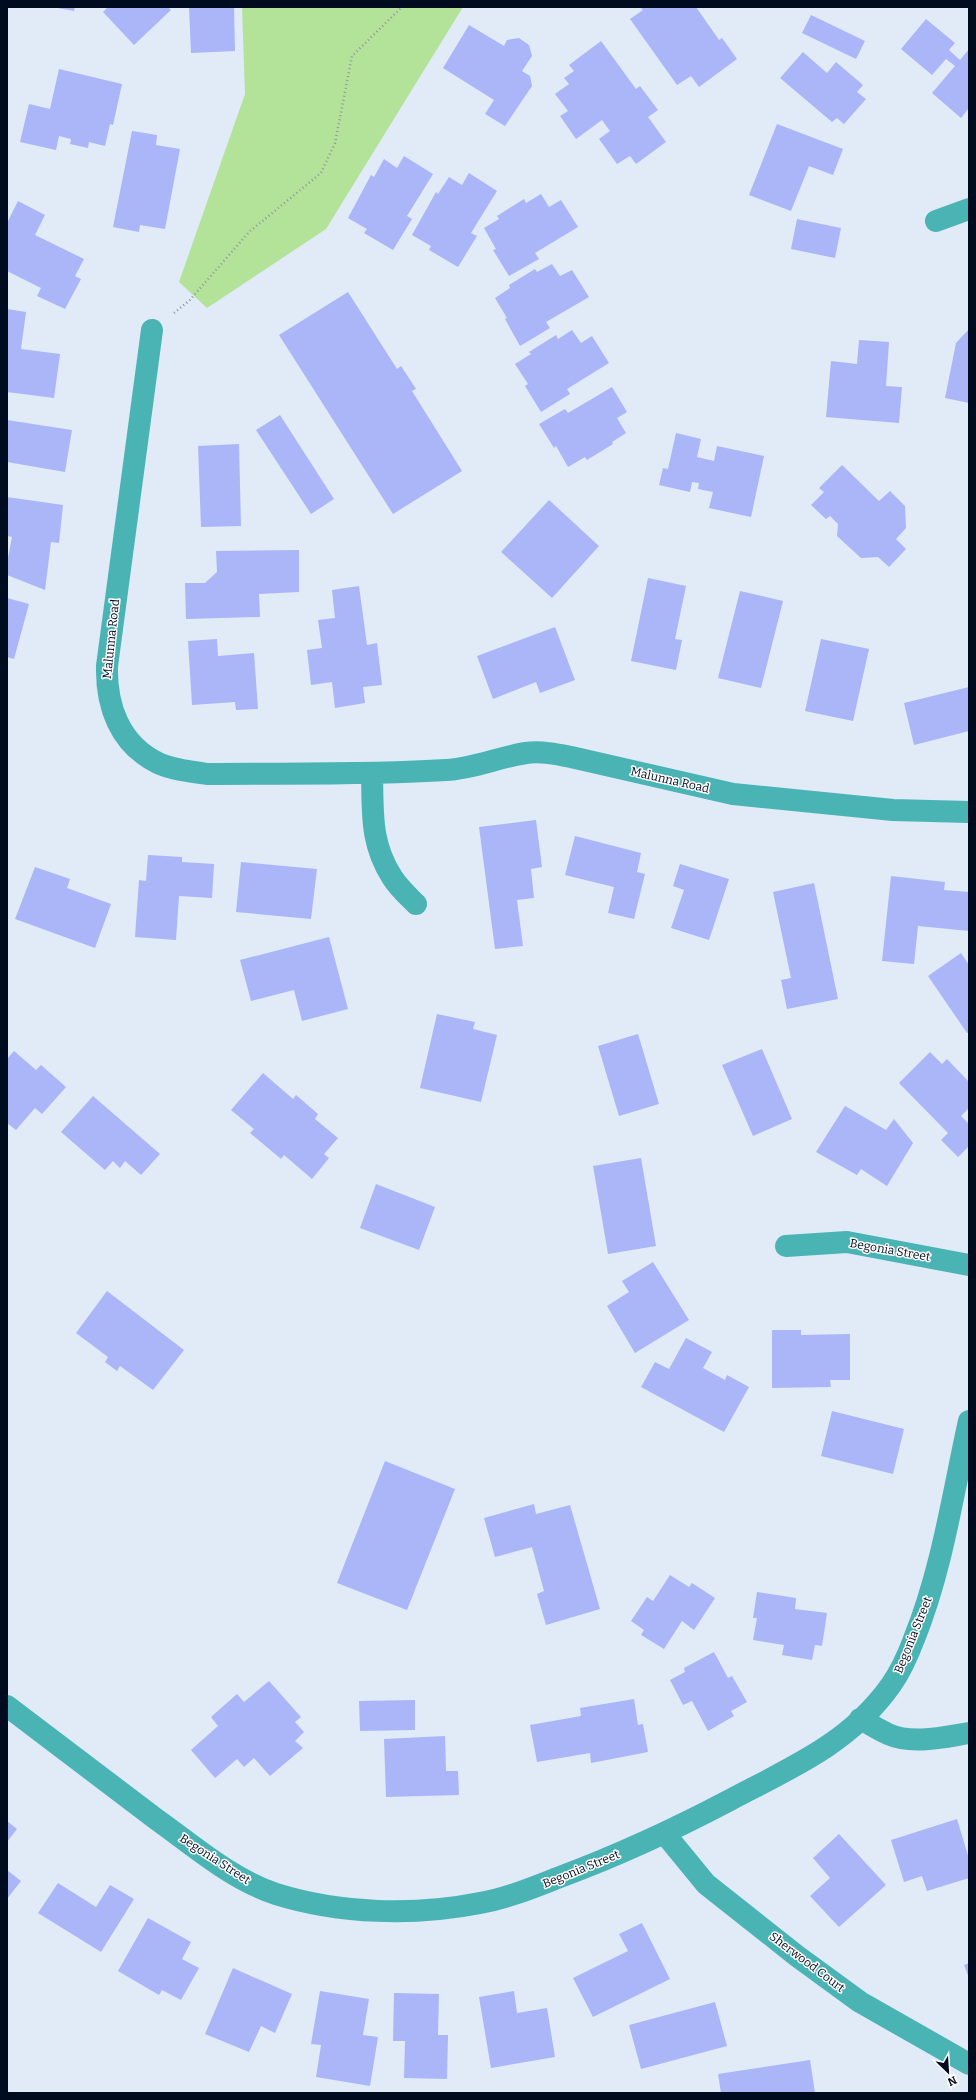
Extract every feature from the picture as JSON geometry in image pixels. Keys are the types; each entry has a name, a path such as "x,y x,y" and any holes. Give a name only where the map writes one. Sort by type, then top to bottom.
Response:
{"street":[{"path":"936,222 969,209"},
{"name":"Malunna Road","path":"152,330 107,666 106,684 113,714 121,730 144,753 157,762 188,771 208,774 372,773 447,770 474,766 526,753 549,753 733,794 893,810 969,812"},
{"path":"372,773 373,831 378,850 392,878 416,904"},
{"name":"Begonia Street","path":"786,1246 847,1242 969,1265"},
{"name":"Begonia Street","path":"7,1706 203,1854 238,1877 273,1893 314,1904 358,1909 400,1910 435,1909 480,1903 515,1894 584,1868 664,1834 790,1769 828,1746 878,1703 893,1683 905,1661 922,1619 935,1578 969,1420"},
{"path":"860,1719 889,1735 910,1739 936,1739 969,1733"},
{"name":"Sherwood Court","path":"664,1834 706,1884 797,1956 860,2002 918,2037 969,2064"}],"path":[{"path":"152,330 190,300 249,232 322,173 335,143 352,56 402,7"}],"green space":[{"path":"242,7 463,7 326,229 207,308 179,282 245,94"}],"building":[{"path":"52,7 75,7 74,11"},
{"path":"108,7 168,7 171,10 134,45 103,12"},
{"path":"189,7 234,7 235,51 191,53"},
{"path":"640,7 696,7 719,40 722,38 737,59 699,87 691,76 677,85 630,19 643,10"},
{"path":"811,15 865,41 856,59 802,33"},
{"path":"926,19 955,43 949,50 960,60 969,49 969,108 961,118 932,93 955,66 946,59 932,75 901,49"},
{"path":"469,25 504,46 507,40 519,38 529,45 532,56 522,71 530,76 532,86 505,126 485,114 494,100 443,68"},
{"path":"601,41 636,89 640,86 658,110 648,117 666,142 636,164 630,156 617,164 599,139 610,131 602,120 576,139 560,116 568,111 555,94 569,84 564,78 574,71 569,65"},
{"path":"803,52 827,73 836,62 863,85 857,92 866,99 844,124 837,118 832,122 780,78"},
{"path":"59,69 122,84 113,125 110,124 105,146 89,142 88,148 70,144 71,139 59,136 56,150 20,142 29,104 50,109"},
{"path":"777,124 843,149 833,175 809,166 791,211 749,195"},
{"path":"132,131 157,135 156,145 180,149 165,229 140,225 139,232 113,227"},
{"path":"404,156 433,174 407,216 412,219 393,250 364,233 367,229 348,218 371,175 374,177 384,159 397,168"},
{"path":"469,173 497,191 471,233 477,236 458,267 429,250 431,246 412,235 436,192 438,194 449,177 462,185"},
{"path":"541,194 549,207 561,200 578,227 535,253 539,259 509,276 493,250 496,249 484,228 499,219 497,216 524,199 526,203"},
{"path":"18,201 45,215 35,235 84,259 75,276 81,279 65,309 37,296 41,288 7,271 7,223"},
{"path":"797,219 841,228 835,258 791,249"},
{"path":"552,264 560,276 572,270 589,297 546,322 550,328 520,346 505,319 507,318 495,298 510,288 509,285 535,269 537,272"},
{"path":"348,292 397,369 401,366 416,389 412,391 462,471 393,514 279,335"},
{"path":"7,309 26,312 21,349 60,354 54,398 7,392"},
{"path":"969,329 969,403 945,398 956,343"},
{"path":"572,330 581,343 592,336 609,363 567,389 570,394 541,412 525,386 528,384 515,364 531,354 529,352 556,335 558,339"},
{"path":"859,340 889,342 886,386 902,387 899,423 826,417 831,361 857,364"},
{"path":"612,387 627,412 617,418 626,433 612,442 613,444 587,460 585,457 568,467 556,446 554,448 539,424 565,409 568,413"},
{"path":"280,415 334,499 311,514 256,430"},
{"path":"7,420 72,430 65,472 7,462"},
{"path":"676,433 701,439 697,457 714,461 717,446 764,456 751,517 709,508 713,492 698,489 699,483 692,482 690,492 659,485 663,468 668,469"},
{"path":"239,444 241,526 201,527 198,446"},
{"path":"842,465 879,501 890,491 905,506 906,528 896,539 906,549 889,567 878,557 861,558 837,536 838,524 830,516 826,519 811,505 824,492 819,488"},
{"path":"7,497 63,505 59,543 51,542 45,590 7,575 7,563 12,537 7,536"},
{"path":"549,500 599,546 552,598 501,552"},
{"path":"299,550 299,592 259,594 260,617 186,619 185,583 205,583 217,572 216,551"},
{"path":"648,578 686,586 675,639 682,640 676,670 631,661"},
{"path":"359,586 367,645 377,643 382,685 363,687 365,703 335,708 332,682 311,685 307,650 322,648 318,620 335,618 332,590"},
{"path":"740,591 783,601 761,688 718,678"},
{"path":"7,598 29,604 14,659 7,657"},
{"path":"555,627 575,680 540,693 536,682 493,699 477,656"},
{"path":"217,639 218,656 254,653 258,709 236,710 235,702 192,705 188,641"},
{"path":"821,639 869,649 853,721 805,711"},
{"path":"969,687 969,731 914,745 904,703"},
{"path":"536,820 542,867 531,869 534,898 517,900 523,946 495,949 479,827"},
{"path":"575,836 641,853 637,872 645,874 634,919 608,913 614,887 565,875"},
{"path":"148,855 182,857 182,862 214,864 212,898 179,896 176,940 135,937 139,880 146,881"},
{"path":"241,862 317,869 311,919 236,912"},
{"path":"680,864 729,879 709,940 671,928 684,890 673,886"},
{"path":"35,867 70,879 67,888 111,904 95,948 15,919"},
{"path":"891,876 945,882 944,890 969,892 969,931 918,926 914,964 882,961"},
{"path":"814,883 838,999 787,1009 781,980 791,978 773,892"},
{"path":"329,937 348,1009 302,1021 294,990 251,1001 240,960"},
{"path":"961,953 969,965 969,1032 967,1033 928,976"},
{"path":"437,1014 475,1022 473,1029 497,1035 481,1102 420,1088"},
{"path":"638,1034 659,1104 619,1116 598,1046"},
{"path":"762,1049 792,1119 753,1136 722,1065"},
{"path":"14,1051 36,1070 41,1065 66,1087 42,1114 35,1108 16,1130 7,1123 7,1059"},
{"path":"930,1052 942,1064 947,1059 969,1082 969,1108 961,1116 969,1124 969,1146 958,1157 941,1140 948,1133 899,1083"},
{"path":"263,1073 293,1099 296,1095 318,1114 315,1119 338,1138 324,1154 329,1158 312,1179 284,1155 281,1159 250,1133 254,1129 231,1110"},
{"path":"93,1096 160,1154 141,1175 125,1161 120,1168 113,1161 105,1170 61,1132"},
{"path":"845,1106 886,1130 894,1119 913,1143 887,1186 861,1169 857,1175 816,1152"},
{"path":"641,1158 656,1246 608,1254 593,1166"},
{"path":"376,1184 435,1207 419,1250 360,1228"},
{"path":"653,1262 689,1320 635,1353 607,1306 629,1292 622,1281"},
{"path":"107,1291 184,1350 153,1390 120,1366 117,1371 105,1362 108,1357 76,1333"},
{"path":"772,1330 801,1330 801,1335 850,1334 850,1380 830,1380 831,1387 772,1388"},
{"path":"686,1338 712,1352 703,1368 725,1380 727,1375 749,1387 724,1432 641,1387 655,1362 669,1369"},
{"path":"832,1411 904,1429 893,1474 821,1456"},
{"path":"385,1461 455,1489 407,1610 337,1583"},
{"path":"534,1504 536,1514 570,1505 600,1609 546,1625 537,1594 544,1591 532,1547 495,1557 484,1518"},
{"path":"670,1575 689,1587 692,1583 715,1598 694,1630 682,1621 664,1649 641,1635 644,1630 631,1621 647,1597 653,1601"},
{"path":"757,1592 796,1598 795,1609 827,1613 822,1646 815,1645 812,1660 782,1655 784,1645 753,1640 757,1618 753,1618"},
{"path":"714,1652 728,1678 732,1676 747,1702 731,1711 734,1716 708,1731 692,1701 683,1705 670,1680 685,1672 684,1668"},
{"path":"269,1681 301,1717 295,1722 304,1732 295,1741 303,1748 270,1776 254,1758 244,1767 237,1759 215,1778 191,1750 218,1726 211,1717 237,1694 244,1702"},
{"path":"634,1699 638,1725 643,1724 648,1752 591,1763 590,1753 537,1762 530,1725 581,1716 580,1708"},
{"path":"415,1700 415,1730 360,1731 359,1701"},
{"path":"445,1736 446,1771 458,1771 459,1795 386,1797 384,1739"},
{"path":"957,1819 969,1859 969,1878 927,1891 922,1876 904,1882 891,1840"},
{"path":"7,1821 17,1829 7,1842"},
{"path":"839,1834 886,1885 839,1927 810,1896 830,1878 813,1858"},
{"path":"7,1870 21,1881 7,1899"},
{"path":"58,1883 96,1907 110,1885 134,1899 101,1952 38,1913"},
{"path":"148,1918 191,1942 182,1959 199,1968 181,2000 162,1990 159,1995 118,1971"},
{"path":"642,1923 670,1979 593,2017 573,1978 628,1951 619,1934"},
{"path":"969,1963 969,1978 964,1965"},
{"path":"233,1968 292,1994 275,2033 261,2026 249,2052 205,2034"},
{"path":"320,1991 369,1999 363,2035 378,2037 370,2086 316,2077 321,2045 311,2044"},
{"path":"514,1991 517,2013 547,2008 555,2057 491,2068 479,1997"},
{"path":"394,1993 439,1994 438,2035 448,2035 447,2079 404,2078 405,2041 393,2041"},
{"path":"715,2002 727,2046 641,2069 629,2025"},
{"path":"810,2060 815,2093 721,2093 718,2074"}]}
